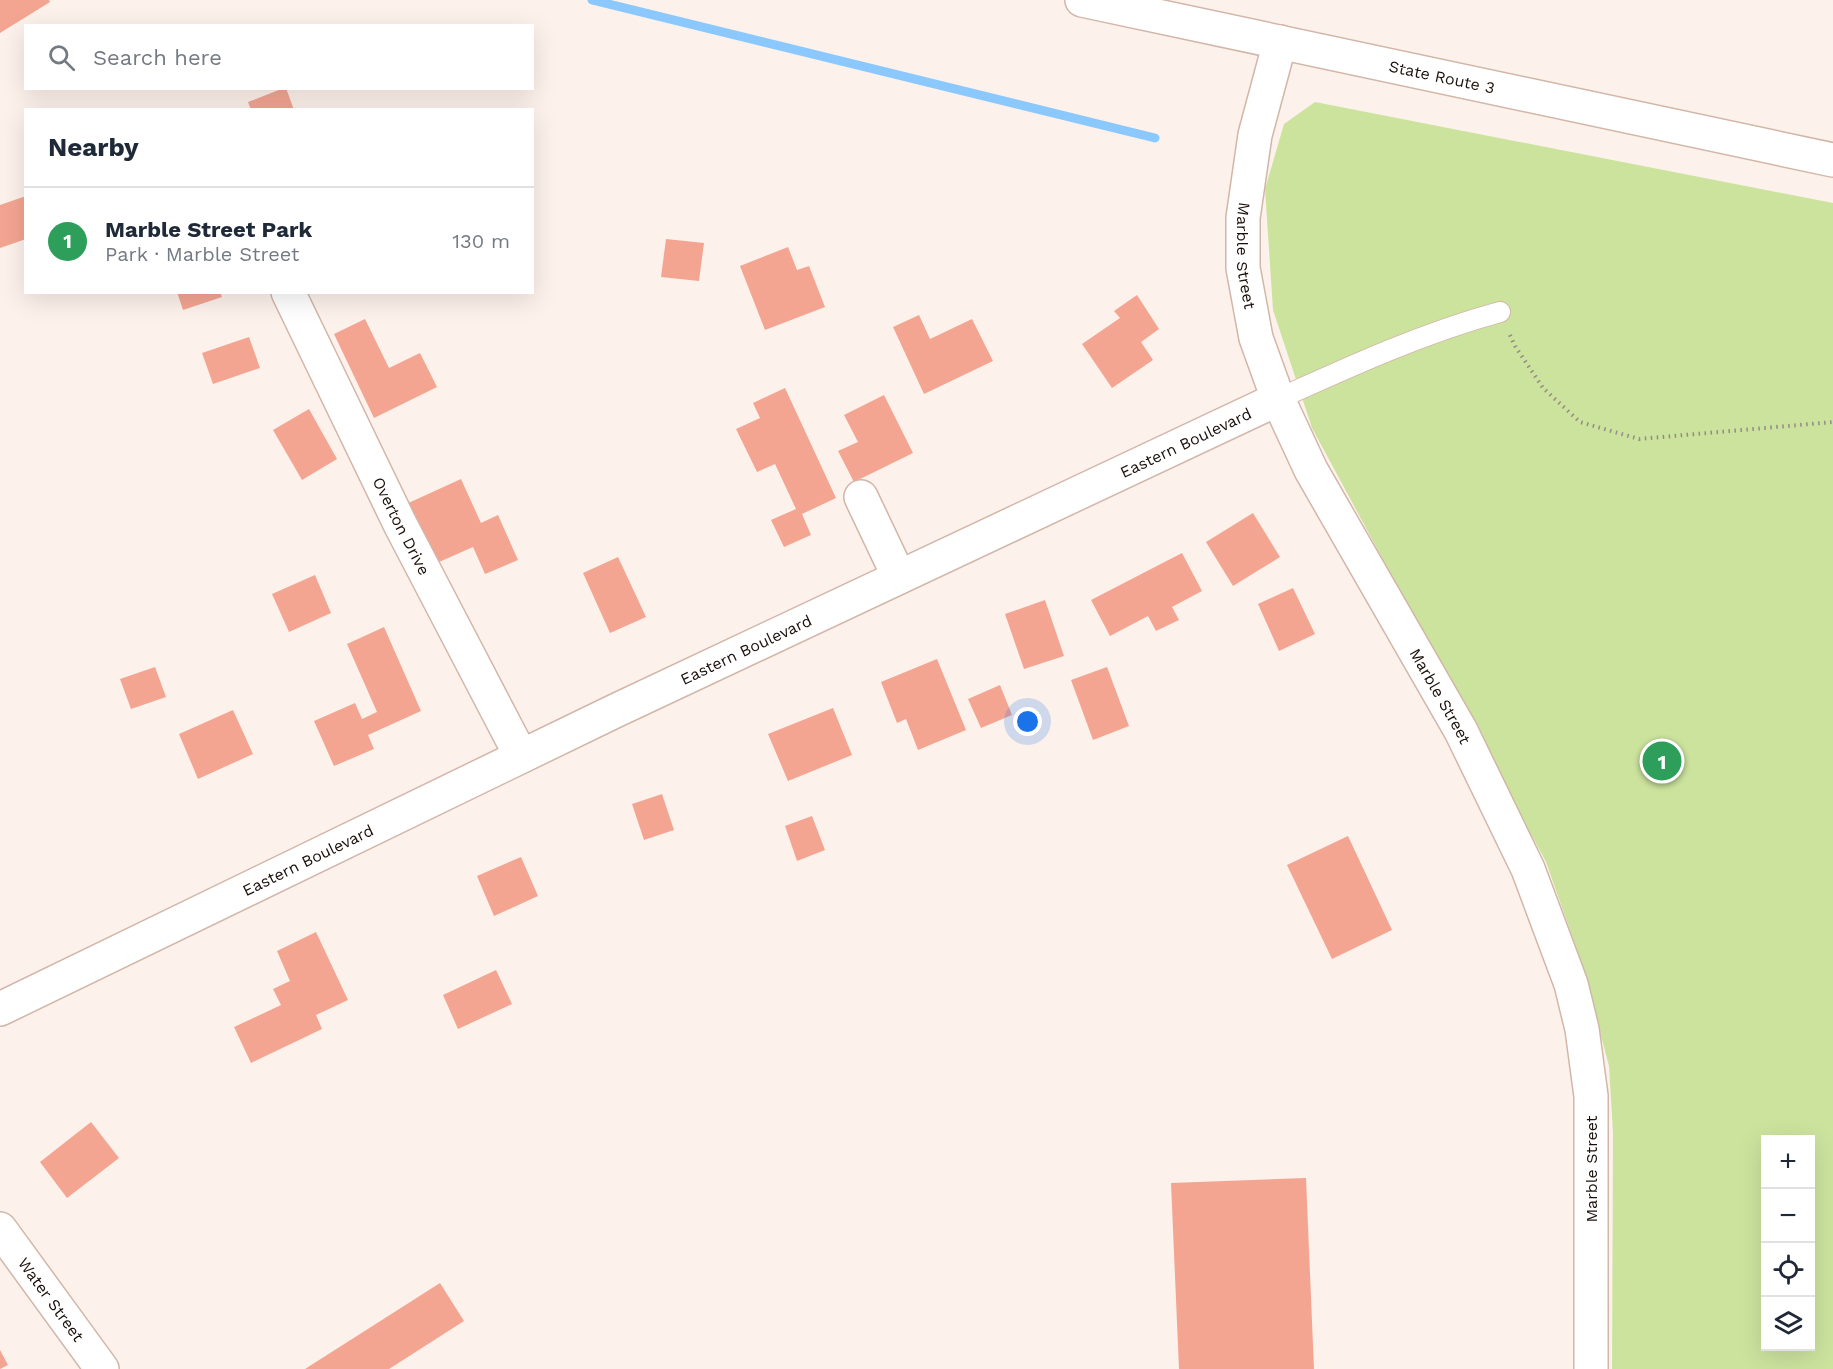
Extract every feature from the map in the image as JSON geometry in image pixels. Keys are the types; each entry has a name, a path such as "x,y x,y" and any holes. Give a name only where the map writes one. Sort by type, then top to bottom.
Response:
{"street":[{"name":"State Route 3","path":"1082,0 1833,160"},
{"name":"Marble Street","path":"1280,42 1255,135 1243,218 1244,268 1256,338 1278,399 1311,470 1461,731 1528,869 1571,984 1582,1029 1591,1096 1591,1369"},
{"name":"Overton Drive","path":"289,294 400,524 521,756"},
{"name":"Eastern Boulevard","path":"0,1009 521,756 1278,399"},
{"path":"861,497 898,577"},
{"name":"Water Street","path":"0,1229 102,1369"}],"lane":[{"name":"Eastern Boulevard","path":"1278,399 1384,351 1467,321 1500,312"}],"path":[{"path":"1500,312 1515,346 1543,387 1580,422 1639,439 1833,422"}],"green space":[{"path":"1315,102 1833,203 1833,1369 1612,1369 1613,1133 1609,1066 1582,964 1546,862 1312,428 1273,310 1265,189 1284,124"}],"building":[{"path":"0,0 49,0 50,2 0,33"},
{"path":"279,90 287,90 293,108 250,108 248,102"},
{"path":"24,197 24,240 0,248 0,205"},
{"path":"666,239 704,243 699,281 661,277"},
{"path":"788,247 797,270 809,266 825,307 765,330 740,266"},
{"path":"178,294 221,294 222,297 183,310"},
{"path":"1137,295 1159,329 1141,342 1153,360 1112,388 1082,344 1120,318 1114,311"},
{"path":"919,315 930,339 972,319 993,361 924,394 893,327"},
{"path":"365,319 389,368 420,353 437,387 374,418 334,334"},
{"path":"249,337 260,368 213,384 202,353"},
{"path":"785,388 836,498 802,514 811,535 784,547 771,520 796,509 775,464 757,472 736,429 760,418 753,403"},
{"path":"884,395 913,453 854,482 838,451 858,442 844,415"},
{"path":"309,409 337,459 302,480 273,430"},
{"path":"461,479 481,523 498,515 518,560 485,574 473,547 430,566 404,505"},
{"path":"1253,513 1280,557 1233,586 1206,542"},
{"path":"1182,553 1202,591 1172,607 1179,620 1156,631 1148,616 1110,636 1091,600"},
{"path":"618,557 646,617 610,633 583,573"},
{"path":"315,575 331,613 289,632 272,594"},
{"path":"1293,588 1315,634 1279,651 1258,604"},
{"path":"1045,600 1064,656 1024,669 1005,614"},
{"path":"384,627 421,711 368,735 374,749 334,766 314,721 355,703 362,719 377,712 347,644"},
{"path":"937,659 966,730 918,750 906,719 897,723 881,682"},
{"path":"155,667 166,697 131,709 120,679"},
{"path":"1107,667 1129,726 1093,740 1071,680"},
{"path":"1000,685 1012,715 981,728 968,699"},
{"path":"833,708 852,755 788,781 768,734"},
{"path":"233,710 253,754 198,779 179,734"},
{"path":"662,794 674,830 644,840 632,804"},
{"path":"812,816 825,850 797,861 785,826"},
{"path":"1348,836 1392,930 1332,959 1287,865"},
{"path":"521,857 538,896 494,916 477,876"},
{"path":"316,932 348,1000 316,1015 322,1029 251,1063 234,1027 281,1005 273,989 290,981 277,951"},
{"path":"496,970 512,1004 458,1029 443,995"},
{"path":"91,1122 119,1158 67,1198 40,1162"},
{"path":"1306,1178 1314,1369 1179,1369 1171,1183"},
{"path":"440,1283 464,1321 389,1369 305,1369"},
{"path":"0,1350 8,1365 0,1369"}],"waterway":[{"path":"592,0 1155,138"}],"place":[{"name":"Marble Street Park","path":"1662,761"}]}
